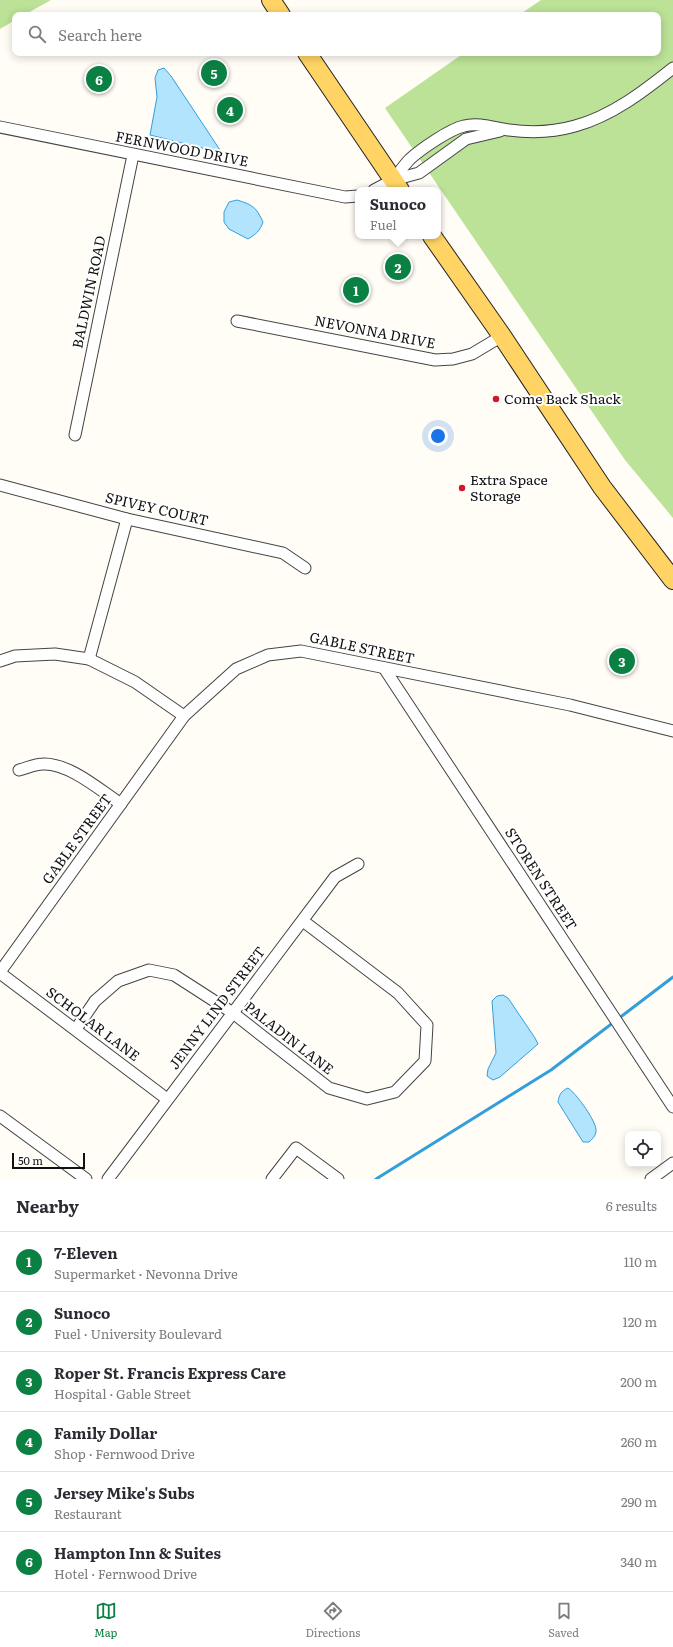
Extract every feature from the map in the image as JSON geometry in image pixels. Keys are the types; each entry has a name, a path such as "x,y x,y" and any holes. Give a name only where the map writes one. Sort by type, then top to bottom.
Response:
{"main road":[{"path":"270,0 279,12"},
{"path":"309,56 396,185"},
{"path":"434,239 502,336 602,487 673,580"}],"street":[{"path":"396,185 410,159 446,133 465,125 490,126 508,130 529,132 574,127 593,120 620,106 673,68"},
{"name":"FERNWOOD DRIVE","path":"0,127 345,197 355,196"},
{"path":"396,185 419,173 466,139 508,130"},
{"name":"BALDWIN ROAD","path":"75,435 133,154"},
{"name":"NEVONNA DRIVE","path":"237,321 435,360 452,359 472,354 502,336"},
{"name":"SPIVEY COURT","path":"0,485 127,519 283,553 304,568"},
{"path":"90,659 127,519"},
{"name":"GABLE STREET","path":"0,973 184,716 236,669 268,655 301,651 570,705 673,731"},
{"path":"0,661 15,656 55,654 90,659 135,682 184,716"},
{"name":"STOREN STREET","path":"384,668 673,1107"},
{"path":"19,770 44,764 63,768 81,777 121,804"},
{"name":"JENNY LIND STREET","path":"108,1179 335,877 358,864"},
{"name":"PALADIN LANE","path":"76,1029 95,1001 118,981 149,970 174,975 233,1013 329,1088 367,1099 395,1092 424,1061 427,1025 398,993 303,921"},
{"name":"SCHOLAR LANE","path":"0,973 167,1099"},
{"path":"0,1116 86,1179"},
{"path":"272,1179 296,1148 338,1179"},
{"path":"651,1179 673,1163"}],"green space":[{"path":"0,0 51,0 29,12 12,12 12,22 0,29"},
{"path":"541,0 673,0 673,518 625,460 441,190 441,187 439,187 385,108 460,56 661,56 661,12 523,12"}],"water":[{"path":"164,68 171,76 220,150 214,151 150,135 157,97 155,78 158,70"},
{"path":"237,200 247,203 253,207 263,222 261,228 248,239 229,229 224,222 224,212 229,202"},
{"path":"503,995 508,998 538,1044 500,1077 493,1080 487,1076 488,1069 496,1053 492,1001 497,996"},
{"path":"568,1088 581,1102 594,1122 596,1132 594,1137 589,1142 583,1142 558,1102 561,1094"}],"waterway":[{"path":"376,1179 551,1070 673,977"}],"place":[{"name":"Jersey Mike's Subs","path":"214,73"},
{"name":"Hampton Inn & Suites","path":"99,79"},
{"name":"Family Dollar","path":"230,110"},
{"name":"Sunoco","path":"398,267"},
{"name":"7-Eleven","path":"356,290"},
{"name":"Come Back Shack","path":"496,399"},
{"name":"Extra Space Storage","path":"462,488"},
{"name":"Roper St. Francis Express Care","path":"622,661"}]}
